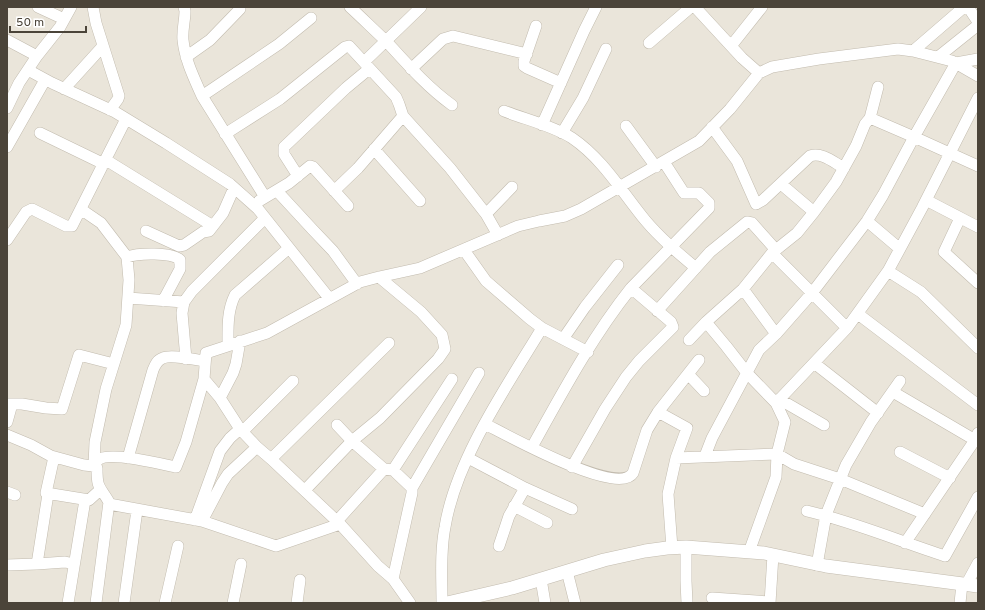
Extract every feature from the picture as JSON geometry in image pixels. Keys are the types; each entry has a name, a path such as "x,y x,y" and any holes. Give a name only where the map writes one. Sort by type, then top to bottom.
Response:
{"street":[{"path":"38,7 64,19"},
{"path":"7,108 19,83 37,56 60,27 71,7"},
{"path":"93,7 96,23 119,96 110,110"},
{"path":"184,7 183,39 186,56 202,96 265,197"},
{"path":"350,7 437,94 452,105"},
{"path":"298,176 284,154 284,148 346,88 366,66 385,41 421,7"},
{"path":"542,125 596,7"},
{"path":"648,43 695,7 758,73"},
{"path":"731,46 762,7"},
{"path":"914,51 964,7"},
{"path":"968,7 978,22"},
{"path":"186,56 210,40 240,9"},
{"path":"202,96 279,44 311,18"},
{"path":"536,26 524,61 525,67 561,83"},
{"path":"938,57 978,26"},
{"path":"411,69 444,39 453,36 526,54"},
{"path":"7,40 37,56"},
{"path":"64,89 103,46"},
{"path":"225,134 280,99 345,47 349,46 396,97 403,116 450,168 486,214 498,235"},
{"path":"562,132 584,98 606,49"},
{"path":"94,466 98,460 107,457 146,460 176,467 186,442 204,378 206,353 267,333 357,284 379,277 420,268 518,226 539,220 566,216 581,209 699,141 730,109 758,73 772,66 819,58 898,49 938,57 956,64 978,76"},
{"path":"704,456 759,350 776,334 812,293 867,222 956,64 978,60"},
{"path":"28,70 45,80 126,119 166,143 234,188 254,205 266,218 329,298"},
{"path":"7,148 45,80"},
{"path":"689,340 706,322 743,289 774,251 797,233 814,212 844,168 856,146 865,124 870,118 878,87"},
{"path":"778,401 848,328 888,272 978,98"},
{"path":"504,111 562,132 593,155 621,187 645,219 671,247 696,268"},
{"path":"334,191 346,180 403,116"},
{"path":"870,118 978,166"},
{"path":"7,240 26,212 29,210 34,210 69,227 74,225 126,119"},
{"path":"532,447 570,379 620,302 631,288 708,210 710,206 699,193 684,193 626,126"},
{"path":"712,127 737,161 754,203 759,203 806,159 814,154 823,156 844,168"},
{"path":"40,134 105,162 213,226"},
{"path":"374,149 420,201"},
{"path":"254,205 277,191 311,166 348,206"},
{"path":"781,184 814,212"},
{"path":"486,214 512,187"},
{"path":"146,231 179,246 183,246 202,232 208,232 223,213 234,188"},
{"path":"277,191 334,251 357,284"},
{"path":"926,200 978,226"},
{"path":"82,210 101,223 127,256 129,280 126,326 106,389 95,442 94,466 97,468 97,484 100,490 107,497 109,504 96,603"},
{"path":"186,359 182,313 184,302 192,291 266,218"},
{"path":"960,218 944,252 978,283"},
{"path":"657,311 719,244 749,222 752,223 774,251 812,293 848,328"},
{"path":"867,222 900,249"},
{"path":"228,345 228,315 235,295 289,248"},
{"path":"464,250 486,281 542,328 588,352"},
{"path":"127,256 136,254 166,254 176,256 180,260 180,269 163,301"},
{"path":"563,339 585,307 618,265"},
{"path":"888,272 921,292 978,347"},
{"path":"305,490 352,441 380,418 438,359 445,349 442,335 421,312 379,277"},
{"path":"572,467 605,409 626,377 639,361 673,327 671,322 631,288"},
{"path":"743,289 776,334"},
{"path":"128,298 184,302"},
{"path":"858,314 978,405"},
{"path":"706,322 747,373 778,401 824,425"},
{"path":"442,603 444,528 448,510 458,481 485,424 542,328"},
{"path":"220,398 233,373 240,341"},
{"path":"271,459 389,343"},
{"path":"7,422 9,404 22,404 62,409 79,355 114,364"},
{"path":"128,458 156,365 160,359 165,357 206,361"},
{"path":"485,424 572,467 605,476 623,478 629,477 633,473 645,434 658,412 699,360"},
{"path":"814,363 878,413"},
{"path":"393,579 412,488 479,373"},
{"path":"688,374 704,391"},
{"path":"204,378 242,430 257,447 339,523 378,566 393,579 410,603"},
{"path":"109,504 199,520 276,546 339,523 389,469 452,379"},
{"path":"199,520 220,451 230,438 242,430 293,381"},
{"path":"817,565 826,516 846,465 878,413 900,381"},
{"path":"893,392 976,436 950,478 905,543"},
{"path":"749,552 776,477 777,454 785,422 778,401"},
{"path":"658,412 687,428 676,458 668,494 672,548"},
{"path":"337,425 352,441 412,488"},
{"path":"7,435 54,457 84,465 94,466"},
{"path":"199,520 228,474 257,447"},
{"path":"900,452 950,478"},
{"path":"676,458 777,454 794,464 840,479 925,514"},
{"path":"37,564 48,494 46,493 54,457"},
{"path":"468,458 524,488 572,509"},
{"path":"499,546 506,523 524,488"},
{"path":"48,494 91,500 100,490"},
{"path":"807,511 870,530 945,556 978,497"},
{"path":"68,603 85,500"},
{"path":"514,506 547,523"},
{"path":"124,603 137,510"},
{"path":"165,603 178,546"},
{"path":"686,547 687,603"},
{"path":"447,603 512,588 610,559 645,551 686,547 773,555 817,565 968,585"},
{"path":"712,598 770,602 773,555"},
{"path":"7,565 64,562 74,564"},
{"path":"960,603 978,563"},
{"path":"233,603 241,564"},
{"path":"567,571 575,603"},
{"path":"541,579 545,603"},
{"path":"297,603 300,580"}],"shaded area":[{"path":"7,7 978,7 978,603 7,603"}]}
